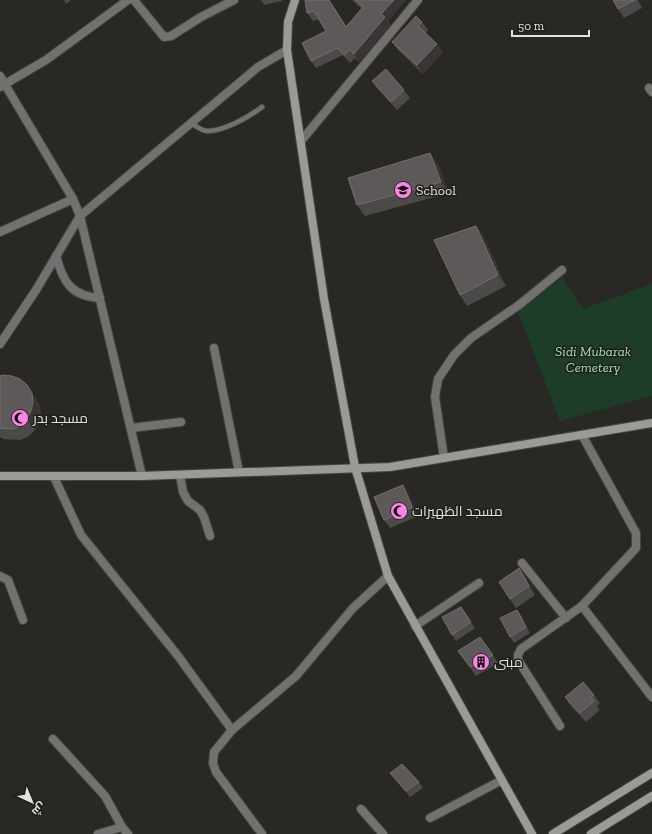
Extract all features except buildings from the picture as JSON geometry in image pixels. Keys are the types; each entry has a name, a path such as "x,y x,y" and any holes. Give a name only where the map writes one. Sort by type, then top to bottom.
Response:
{"street":[{"path":"3,86 46,60 128,0"},
{"path":"134,0 164,37 172,36 201,16 234,0"},
{"path":"295,0 288,22 287,50 324,299 355,467 388,576 532,834"},
{"path":"301,141 418,0"},
{"path":"0,344 36,290 80,216 258,67 287,50"},
{"path":"0,76 3,86 73,199 80,216 142,476"},
{"path":"0,232 73,199"},
{"path":"56,256 61,275 72,290 87,297 100,298"},
{"path":"444,458 435,396 438,380 454,355 471,338 519,305 562,270"},
{"path":"214,348 239,472"},
{"path":"130,428 181,422"},
{"path":"0,476 142,476 355,467 390,467 652,423"},
{"path":"560,726 518,660 518,655 521,649 582,606 636,548 636,533 582,435"},
{"path":"180,475 183,492 188,501 200,510 204,517 210,536"},
{"path":"54,477 81,535 178,656 232,730"},
{"path":"522,563 566,618"},
{"path":"0,576 8,580 23,620"},
{"path":"262,834 216,772 213,763 214,752 232,730 296,676 353,608 388,576"},
{"path":"415,626 479,583"},
{"path":"582,606 652,697"},
{"path":"53,739 105,796 122,828 128,834"},
{"path":"553,834 652,773"},
{"path":"430,818 502,780"},
{"path":"591,834 652,796"},
{"path":"360,809 383,834"},
{"path":"98,834 122,828"}],"lane":[{"path":"192,123 201,129 212,130 245,120 262,107"}],"green space":[{"name":"Sidi Mubarak Cemetery","path":"562,278 583,309 652,284 652,396 560,421 518,312"}],"place":[{"name":"School","path":"403,190"},
{"name":"مسجد بدر","path":"20,418"},
{"name":"مسجد الظهيرات","path":"399,511"},
{"name":"مبنى","path":"481,662"}]}
